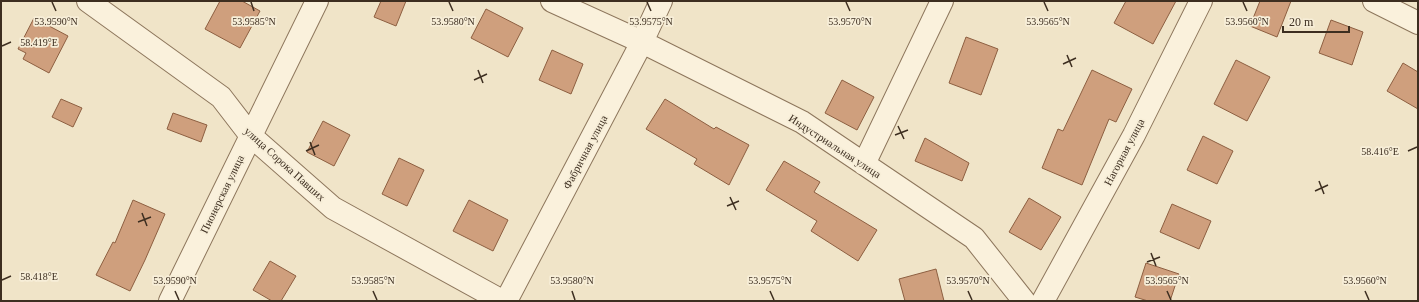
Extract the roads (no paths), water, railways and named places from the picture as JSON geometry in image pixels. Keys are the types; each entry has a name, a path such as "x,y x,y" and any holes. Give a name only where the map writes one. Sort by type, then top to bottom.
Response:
{"street":[{"name":"улица Сорока Павших","path":"88,1 221,97 251,136 333,208 502,301"},
{"name":"Пионерская улица","path":"170,301 317,1"},
{"name":"Индустриальная улица","path":"552,1 642,42 802,122 974,238 1024,301"},
{"name":"Фабричная улица","path":"506,301 642,42 661,1"},
{"path":"864,164 942,1"},
{"name":"Нагорная улица","path":"1043,301 1134,135 1201,1"},
{"path":"1374,1 1418,23"}]}
